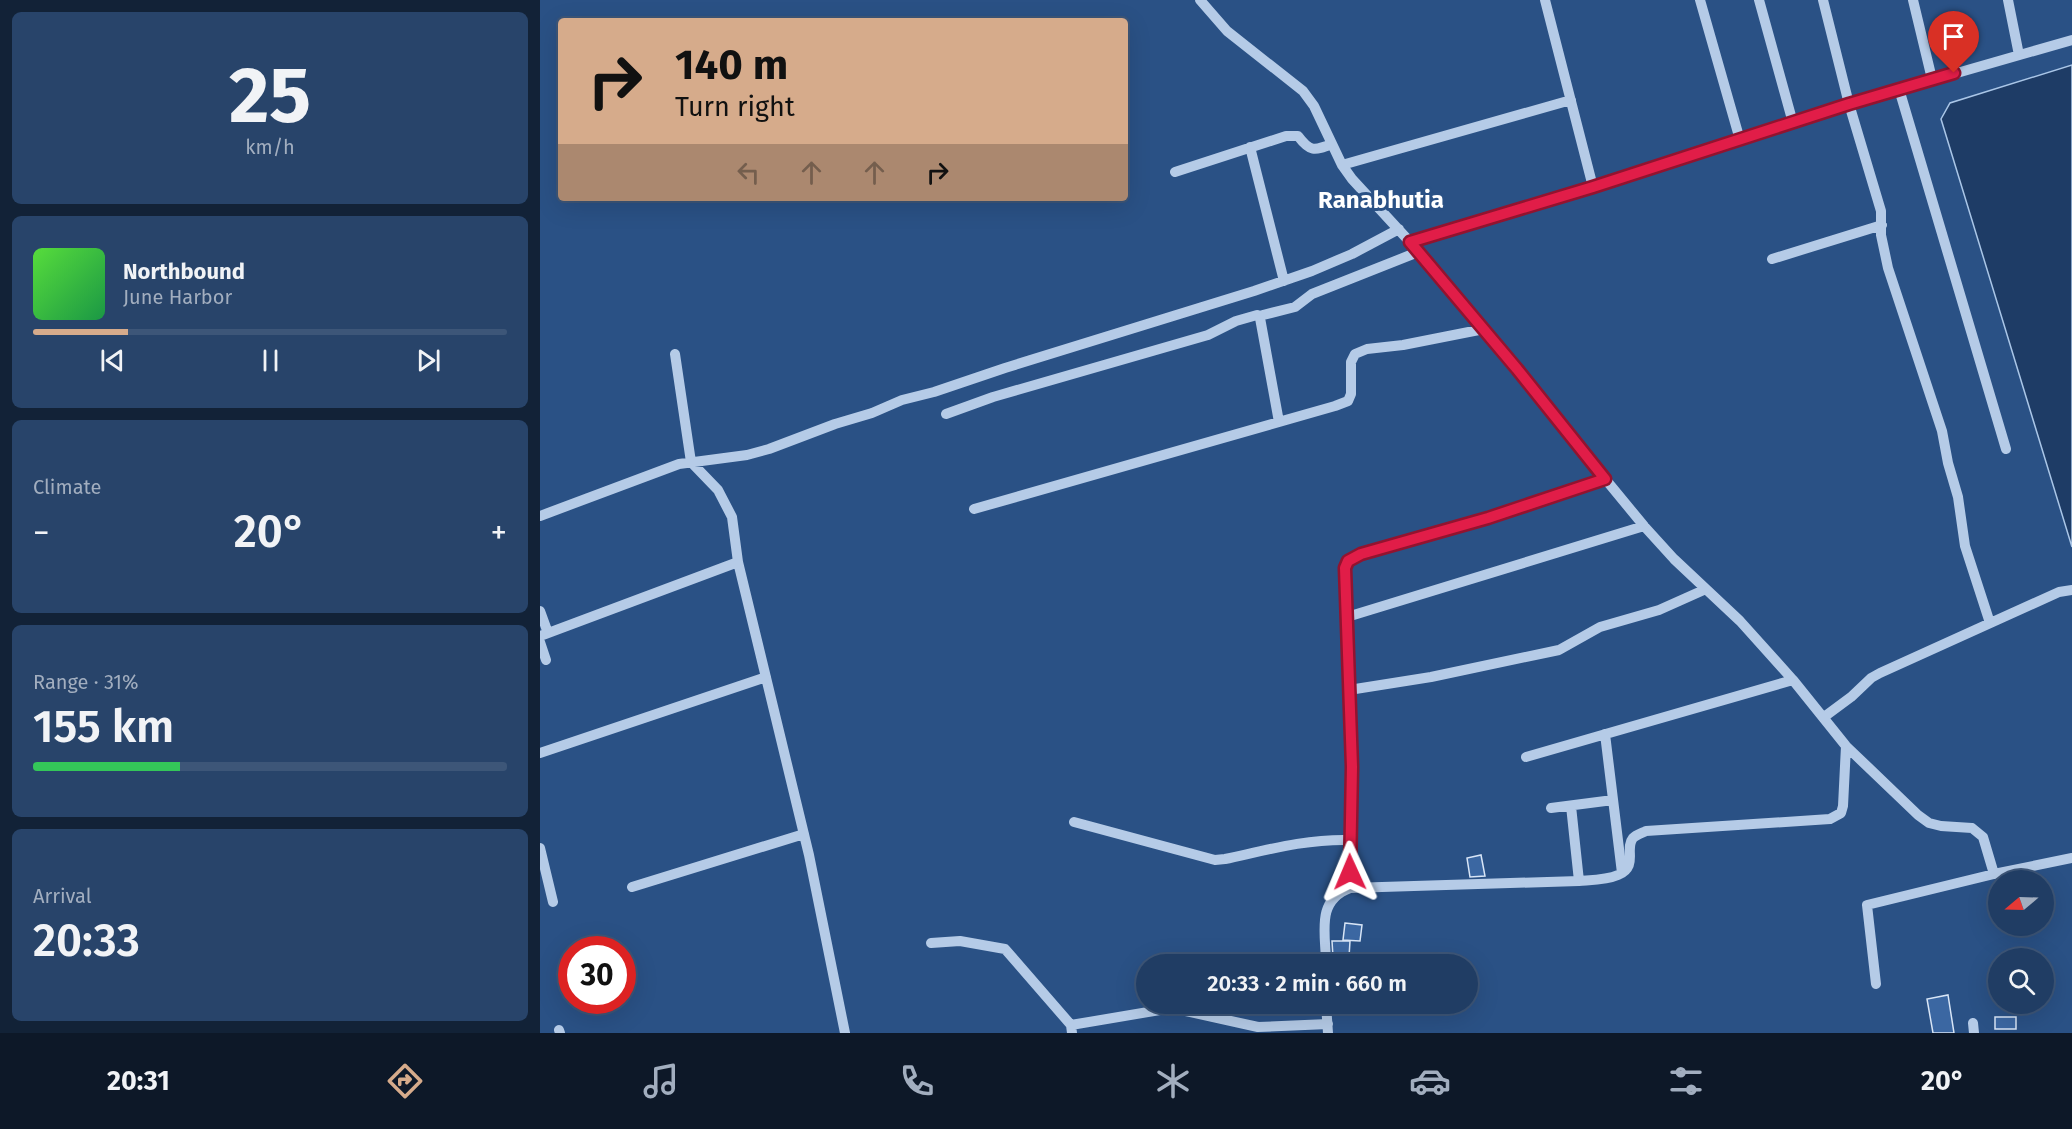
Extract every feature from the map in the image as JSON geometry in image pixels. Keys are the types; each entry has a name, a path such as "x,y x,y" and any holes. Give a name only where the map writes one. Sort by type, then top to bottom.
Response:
{"street":[{"path":"1200,0 1227,30 1303,91 1314,106 1341,165 1352,179 1399,229 1484,329 1605,479 1674,559 1740,621 1793,680 1846,746 1918,815 1929,823 1972,828 1983,837 1993,870"},
{"path":"1545,0 1593,187"},
{"path":"1700,0 1740,140"},
{"path":"1759,0 1793,123"},
{"path":"1823,0 1849,104 1881,211 1881,235 1888,268 1942,431 1958,497 1965,546 1990,623"},
{"path":"1913,0 1932,80"},
{"path":"2008,0 2019,55"},
{"path":"1410,242 1593,187 1849,104 2072,40"},
{"path":"1899,89 2006,449"},
{"path":"1341,165 1571,100"},
{"path":"1175,172 1293,135 1298,136 1308,148 1313,149 1332,144"},
{"path":"1250,147 1284,281"},
{"path":"1772,259 1882,225"},
{"path":"540,516 679,464 747,456 872,413 902,400 934,392 1284,281 1352,254 1399,229"},
{"path":"946,414 1004,394 1208,335 1254,315 1259,316 1295,307 1312,294 1418,252"},
{"path":"1259,316 1279,422"},
{"path":"974,509 1348,401 1351,394 1351,362 1355,354 1367,349 1403,345 1484,329"},
{"path":"675,354 691,462 718,490 732,517 738,562 804,834 845,1033"},
{"path":"1350,888 1352,767 1345,568 1348,561 1605,479"},
{"path":"1347,617 1644,526"},
{"path":"543,637 738,562"},
{"path":"1349,690 1431,677 1559,650 1600,627 1659,610 1706,589"},
{"path":"1824,717 1851,697 1870,678 2059,592 2072,590"},
{"path":"540,611 546,660"},
{"path":"540,753 766,677"},
{"path":"1526,757 1793,680"},
{"path":"1605,734 1622,873"},
{"path":"1326,954 1326,910 1331,899 1339,892 1350,888 1579,881 1616,877 1631,861 1630,844 1634,837 1646,831 1837,817 1843,806 1846,746"},
{"path":"1551,808 1613,800"},
{"path":"1571,806 1579,881"},
{"path":"1074,822 1215,860 1225,860 1305,841 1349,840"},
{"path":"632,887 804,834"},
{"path":"540,848 553,902"},
{"path":"2014,870 2072,858"},
{"path":"1876,984 1867,905 1988,875"},
{"path":"931,943 960,941 1005,949 1072,1029 1172,1008 1258,1028 1328,1028"}],"water":[{"path":"2072,65 2072,547 1941,119 1950,103"}],"building":[{"path":"1481,855 1485,876 1470,877 1467,858"},
{"path":"1345,923 1362,925 1360,941 1343,940"},
{"path":"1332,941 1350,941 1349,954 1333,954"},
{"path":"1948,995 1954,1033 1933,1033 1927,999"},
{"path":"1995,1017 2016,1017 2016,1029 1995,1029"}],"district":[{"name":"Ranabhutia","path":"1381,200"}],"route":[{"path":"1350,872 1352,767 1345,568 1348,561 1361,554 1488,518 1605,479 1517,369 1410,242 1954,73"}]}
